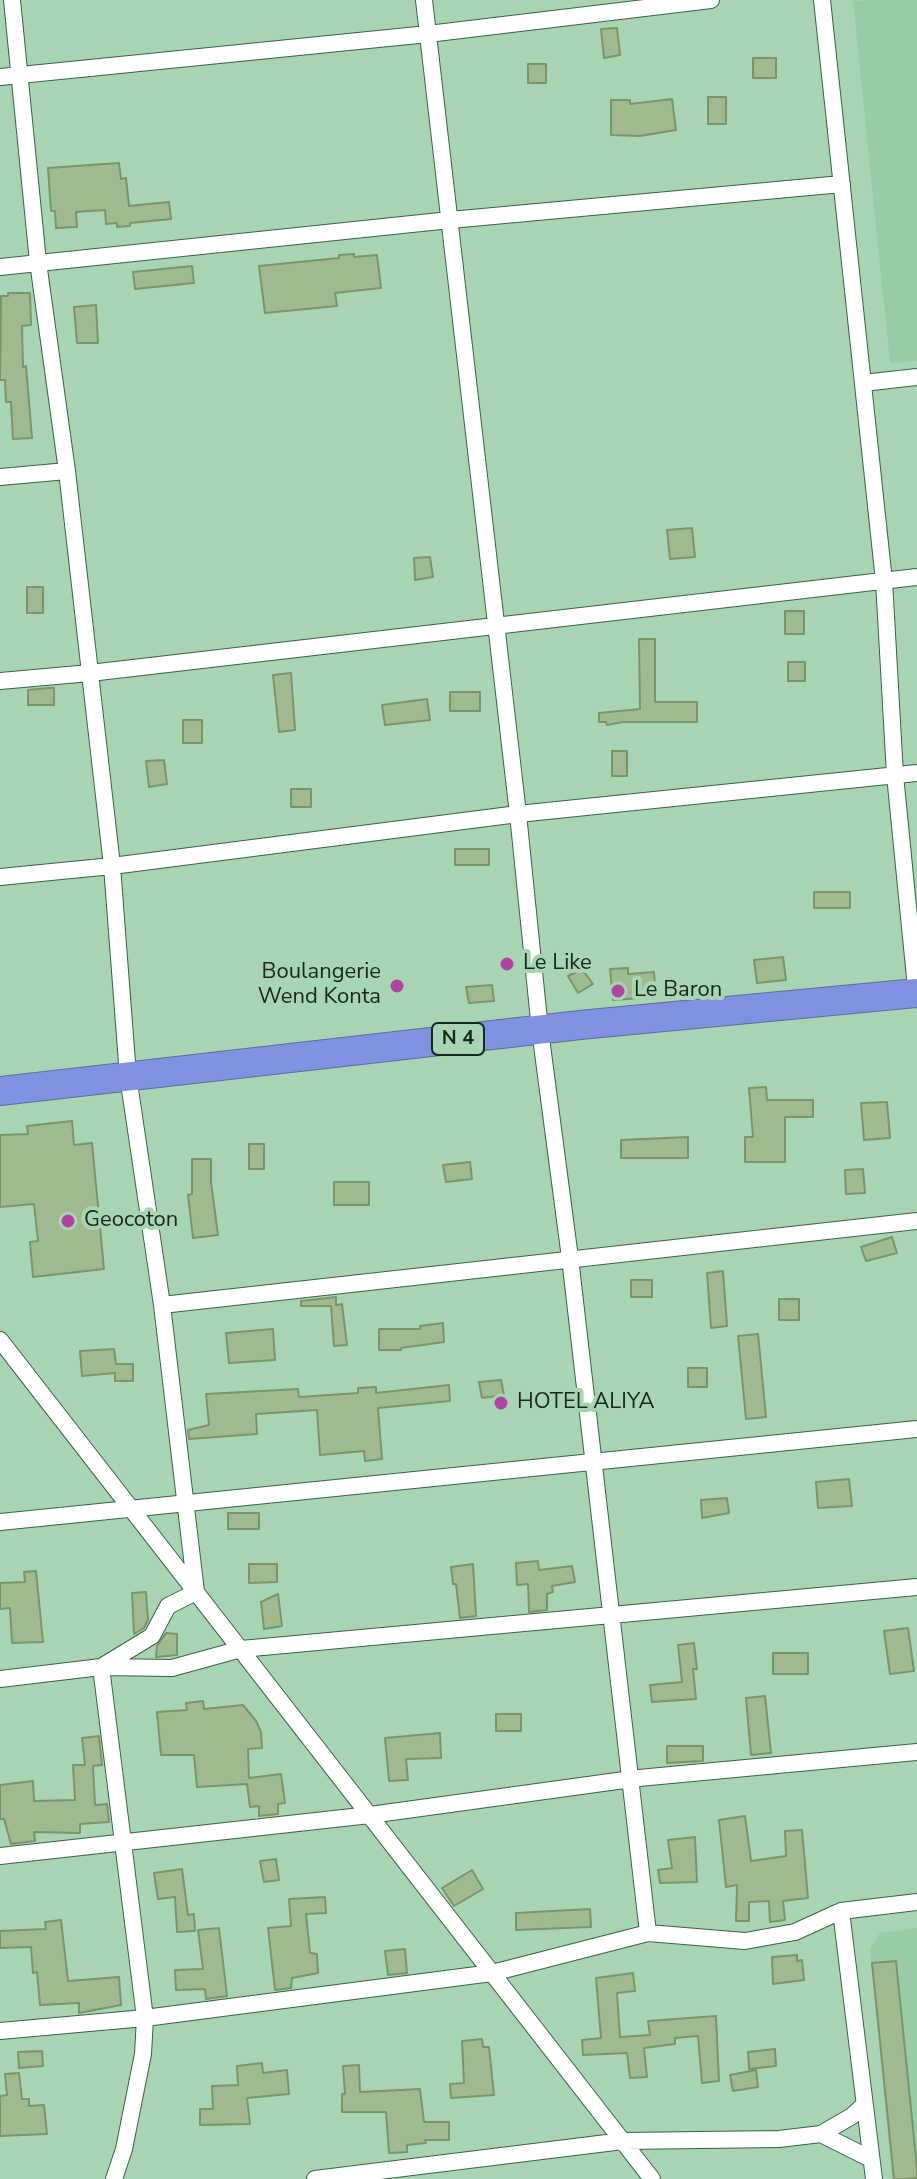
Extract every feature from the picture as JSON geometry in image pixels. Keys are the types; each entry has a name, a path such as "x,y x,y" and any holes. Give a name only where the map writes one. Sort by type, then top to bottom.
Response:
{"highway":[{"name":"N 4","path":"0,1091 540,1030 917,993"}],"street":[{"path":"12,0 38,262 67,471 112,866 128,1076 162,1305 196,1592"},
{"path":"424,0 540,1030 570,1258 648,1933"},
{"path":"0,77 428,34 711,0"},
{"path":"822,0 884,581 895,775 917,1000"},
{"path":"0,267 450,220 842,184"},
{"path":"863,383 917,377"},
{"path":"0,477 67,471"},
{"path":"0,681 917,577"},
{"path":"0,877 112,866 518,814 917,773"},
{"path":"162,1305 917,1221"},
{"path":"0,1340 652,2179"},
{"path":"0,1522 917,1429"},
{"path":"0,1679 101,1667 172,1668 241,1649 917,1587"},
{"path":"101,1667 152,1636 168,1606 196,1592"},
{"path":"101,1667 145,2018 143,2054 124,2149 114,2179"},
{"path":"0,1856 370,1815 630,1780 917,1752"},
{"path":"0,2031 145,2018 492,1973 648,1933 745,1941 795,1932 841,1911 917,1902"},
{"path":"841,1911 874,2179"},
{"path":"315,2179 419,2173 623,2141 779,2139 821,2134 852,2116 864,2105"},
{"path":"821,2134 871,2159"}],"shaded area":[{"path":"917,0 917,361 890,363 853,1"},
{"path":"917,1928 917,2179 892,2179 870,1948 880,1933"}],"building":[{"path":"617,28 620,55 604,58 601,29"},
{"path":"753,58 776,58 776,78 753,78"},
{"path":"528,64 546,64 546,83 528,83"},
{"path":"708,97 726,97 726,124 708,124"},
{"path":"672,99 676,130 640,136 611,135 611,100 630,100 630,104"},
{"path":"119,163 121,179 126,178 129,206 169,202 171,219 117,227 117,223 106,224 105,210 76,212 77,227 56,228 55,211 51,211 48,168"},
{"path":"354,254 354,257 377,255 381,288 335,293 337,306 265,313 259,266"},
{"path":"192,266 194,283 135,289 133,272"},
{"path":"8,293 30,293 31,325 22,326 23,367 26,366 32,438 13,439 11,402 6,402 5,380 0,380 1,296 8,296"},
{"path":"96,305 98,343 77,343 74,307"},
{"path":"692,528 695,557 670,559 667,530"},
{"path":"430,557 433,577 415,580 414,558"},
{"path":"27,587 43,587 43,613 27,613"},
{"path":"785,611 804,611 804,634 785,634"},
{"path":"639,639 655,639 655,702 697,702 697,722 623,722 607,725 606,722 599,722 599,713 640,709"},
{"path":"788,662 805,662 805,681 788,681"},
{"path":"291,673 295,730 279,732 273,675"},
{"path":"54,688 54,705 28,705 28,690"},
{"path":"450,692 480,692 480,711 450,711"},
{"path":"427,699 430,720 385,725 382,705"},
{"path":"183,720 202,720 202,743 183,743"},
{"path":"612,751 627,751 627,776 612,776"},
{"path":"164,760 167,784 149,787 146,761"},
{"path":"291,789 311,789 311,807 291,807"},
{"path":"455,849 489,849 489,865 455,865"},
{"path":"814,892 850,892 850,908 814,908"},
{"path":"783,957 786,980 757,983 754,960"},
{"path":"628,968 628,974 654,972 656,997 613,1000 610,969"},
{"path":"582,969 593,984 578,993 568,976"},
{"path":"492,985 494,1001 469,1003 466,987"},
{"path":"766,1087 767,1100 813,1100 813,1117 785,1117 785,1162 745,1162 745,1137 753,1137 749,1088"},
{"path":"887,1102 890,1138 864,1140 861,1103"},
{"name":"Geocoton","path":"72,1121 74,1145 92,1143 104,1269 33,1277 30,1242 38,1241 34,1204 0,1207 0,1135 28,1134 27,1126"},
{"path":"688,1137 688,1158 621,1158 621,1140"},
{"path":"249,1144 264,1144 264,1169 249,1169"},
{"path":"192,1159 211,1159 218,1235 193,1238 188,1195 192,1194"},
{"path":"470,1162 472,1179 446,1182 443,1165"},
{"path":"863,1169 865,1193 846,1194 845,1170"},
{"path":"334,1182 369,1182 369,1205 334,1205"},
{"path":"892,1237 897,1253 866,1261 861,1247"},
{"path":"723,1271 727,1326 711,1328 707,1273"},
{"path":"631,1280 652,1280 652,1297 631,1297"},
{"path":"336,1297 336,1305 342,1304 347,1345 334,1346 331,1306 301,1306 301,1301"},
{"path":"779,1299 799,1299 799,1320 779,1320"},
{"path":"443,1323 444,1342 401,1350 379,1350 379,1329 420,1329 420,1326"},
{"path":"273,1329 275,1360 229,1363 226,1333"},
{"path":"758,1334 766,1417 746,1419 738,1336"},
{"path":"114,1349 116,1364 133,1364 133,1381 115,1381 115,1373 82,1376 80,1351"},
{"path":"688,1368 707,1368 707,1387 688,1387"},
{"path":"501,1380 504,1395 482,1398 479,1382"},
{"path":"449,1385 450,1401 378,1408 382,1459 365,1461 364,1451 320,1455 317,1410 256,1414 257,1434 189,1439 188,1430 209,1425 206,1394 298,1389 299,1397 358,1393 358,1388 376,1387 376,1393"},
{"path":"849,1479 852,1506 818,1508 816,1482"},
{"path":"727,1498 729,1513 702,1518 701,1500"},
{"path":"228,1513 259,1513 259,1529 228,1529"},
{"path":"538,1561 539,1570 572,1566 575,1582 552,1586 553,1592 547,1594 547,1610 529,1612 528,1584 517,1585 516,1563"},
{"path":"249,1564 277,1564 277,1582 249,1583"},
{"path":"473,1564 476,1616 460,1618 451,1567"},
{"path":"36,1571 43,1642 12,1643 10,1608 0,1609 0,1583 25,1582 24,1572"},
{"path":"146,1592 148,1620 144,1628 134,1634 132,1593"},
{"path":"278,1594 282,1626 264,1629 261,1602"},
{"path":"908,1628 914,1671 890,1674 884,1631"},
{"path":"166,1633 177,1634 177,1655 156,1657 157,1646"},
{"path":"694,1643 696,1699 652,1702 650,1685 682,1682 678,1645"},
{"path":"773,1653 808,1653 808,1674 773,1674"},
{"path":"765,1696 771,1753 751,1755 746,1698"},
{"path":"203,1701 204,1709 243,1705 256,1721 261,1732 262,1748 248,1749 249,1778 281,1774 285,1803 278,1804 278,1814 259,1816 259,1806 250,1807 247,1784 197,1787 194,1755 161,1755 157,1712 187,1710 186,1703"},
{"path":"496,1714 521,1714 521,1731 496,1731"},
{"path":"440,1733 441,1758 406,1759 408,1780 389,1781 385,1738"},
{"path":"99,1736 102,1765 93,1766 95,1805 107,1804 109,1822 80,1824 80,1833 34,1832 35,1841 11,1844 4,1819 0,1819 0,1785 33,1781 34,1801 75,1800 73,1765 85,1765 82,1738"},
{"path":"667,1746 703,1746 703,1761 667,1763"},
{"path":"745,1816 751,1861 786,1856 785,1831 802,1830 808,1898 783,1901 785,1920 770,1922 769,1901 749,1902 749,1921 736,1921 737,1885 726,1887 719,1820"},
{"path":"695,1837 697,1882 660,1883 658,1870 672,1868 668,1840"},
{"path":"276,1859 279,1880 264,1882 260,1861"},
{"path":"182,1869 188,1915 194,1914 195,1931 177,1932 175,1897 158,1899 154,1873"},
{"path":"472,1870 483,1889 454,1906 442,1888"},
{"path":"325,1897 326,1913 306,1914 310,1953 317,1954 318,1973 292,1978 291,1988 275,1990 268,1928 291,1926 289,1899"},
{"path":"590,1909 591,1927 516,1930 516,1913"},
{"path":"61,1920 68,1981 119,1977 121,2005 79,2013 79,2003 40,2005 31,1947 0,1948 0,1931 46,1929 45,1922"},
{"path":"219,1928 227,1996 206,1999 205,1989 176,1990 175,1970 203,1969 198,1930"},
{"path":"405,1949 407,1973 388,1975 385,1951"},
{"path":"797,1955 797,1961 802,1960 804,1980 773,1984 772,1957"},
{"path":"896,1961 917,2168 917,2178 906,2179 894,2179 872,1963"},
{"path":"633,1973 635,1991 617,1993 620,2037 650,2035 648,2021 716,2016 719,2081 702,2083 698,2036 675,2038 675,2044 644,2048 647,2077 630,2078 627,2053 583,2055 582,2040 601,2038 596,1978"},
{"path":"482,2039 483,2047 489,2047 494,2095 451,2098 450,2084 464,2083 462,2041"},
{"path":"775,2049 776,2066 749,2069 748,2052"},
{"path":"42,2051 43,2066 19,2068 18,2052"},
{"path":"262,2063 263,2073 287,2070 289,2094 247,2098 250,2124 200,2125 200,2109 213,2109 212,2086 238,2085 237,2066"},
{"path":"359,2065 360,2092 420,2089 424,2122 449,2122 449,2140 425,2140 426,2143 407,2145 407,2152 389,2153 386,2112 342,2112 342,2094 345,2094 343,2066"},
{"path":"756,2070 758,2087 733,2091 730,2075"},
{"path":"19,2073 22,2099 29,2099 29,2106 44,2105 47,2134 0,2136 0,2096 7,2095 5,2074"}],"place":[{"name":"Le Like","path":"507,964"},
{"name":"Boulangerie Wend Konta","path":"397,986"},
{"name":"Le Baron","path":"618,991"},
{"name":"Geocoton","path":"68,1221"},
{"name":"HOTEL ALIYA","path":"501,1403"}]}
